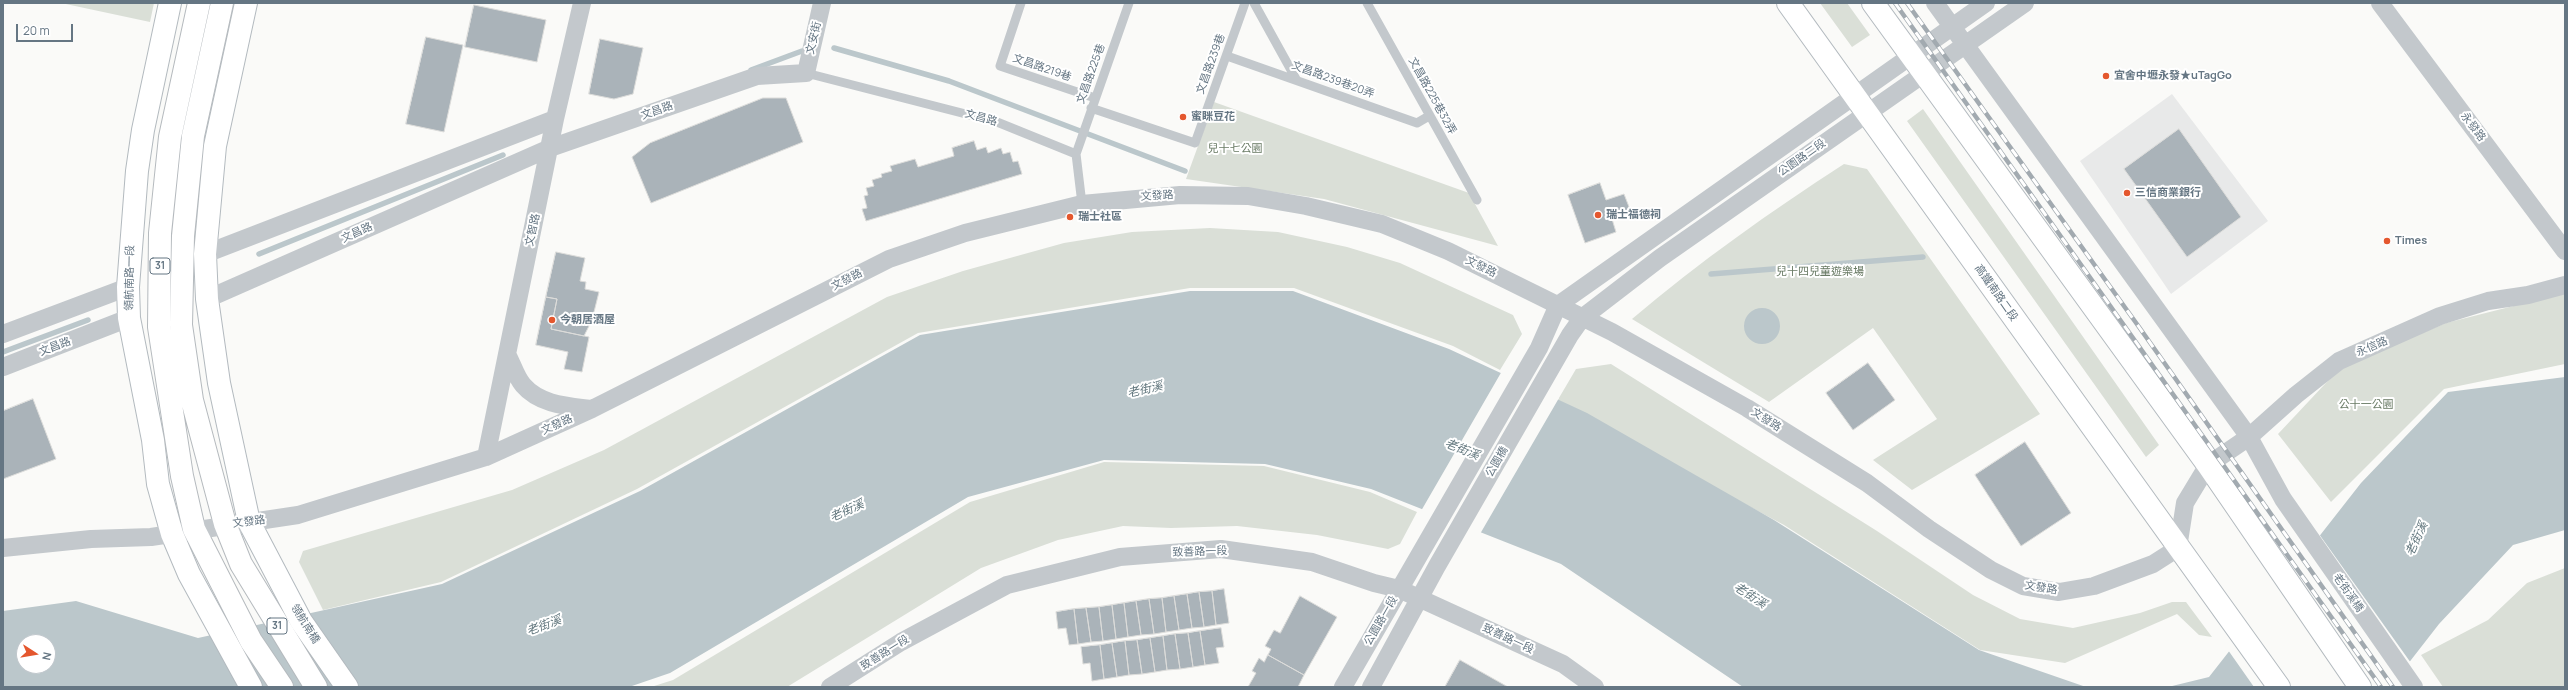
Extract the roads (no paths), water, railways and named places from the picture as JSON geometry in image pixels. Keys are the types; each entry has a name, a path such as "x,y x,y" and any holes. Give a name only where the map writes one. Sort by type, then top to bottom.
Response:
{"street":[{"name":"領航南路一段","path":"170,3 143,130 136,171 128,288 129,318 153,440 158,484 172,534 189,574 251,687"},
{"name":"31","path":"199,3 170,137 160,233 159,326 182,476 194,529 251,641 282,687"},
{"name":"31","path":"222,3 193,136 182,236 181,325 192,400 225,524 241,564 316,687"},
{"name":"31","path":"246,3 215,146 205,254 207,299 219,383 249,522"},
{"name":"文智路","path":"486,457 555,120 582,3"},
{"name":"文安街","path":"806,73 822,3"},
{"name":"高鐵南路二段","path":"1788,3 1869,113 2178,548 2279,687"},
{"path":"1873,3 2208,466 2360,687"},
{"path":"1934,3 1953,27 2249,437"},
{"name":"公園路二段","path":"1558,305 1986,3"},
{"name":"公園路二段","path":"1582,318 1660,258 2025,3"},
{"name":"永發路","path":"2380,3 2565,251"},
{"name":"文昌路","path":"207,299 550,148 757,76 806,73"},
{"path":"205,254 555,120"},
{"name":"文發路","path":"3,548 172,534 225,524 298,515 486,457 592,409 888,259 965,233 1082,204 1180,195 1248,196 1306,206 1404,231 1509,280 1612,332 1747,408 1867,483 1929,529 1991,570 2024,586 2059,592 2094,586 2153,564 2178,548"},
{"name":"永信路","path":"2208,466 2249,437 2296,395 2339,361 2440,316 2488,301 2528,295 2565,285"},
{"path":"3,334 128,288"},
{"name":"公園橋","path":"1419,555 1539,348 1558,305"},
{"name":"文昌路","path":"3,367 129,318"},
{"name":"公園橋","path":"1421,598 1437,566 1570,335 1582,318"},
{"path":"507,354 523,385 541,397 552,404 592,409"},
{"name":"老街溪橋","path":"2249,437 2283,499 2414,687"},
{"path":"2178,548 2185,503 2208,466"},
{"name":"領航南橋","path":"249,522 301,622 347,687"},
{"name":"致善路一段","path":"830,687 901,642 1007,585 1120,557 1221,549 1312,562 1374,583 1399,589 1563,664 1595,687"},
{"name":"公園路一段","path":"1343,687 1419,555"},
{"path":"1371,687 1421,598"}],"lane":[{"name":"文昌路219巷","path":"1021,3 1000,66 1095,98"},
{"name":"文昌路225巷","path":"1076,154 1129,3"},
{"name":"文昌路239巷","path":"1091,108 1195,143 1245,3"},
{"path":"1254,3 1296,79"},
{"name":"文昌路225巷32弄","path":"1367,3 1477,200"},
{"name":"文昌路239巷20弄","path":"1227,56 1296,79 1417,123 1429,116"},
{"name":"文昌路","path":"806,73 997,122 1076,154"},
{"path":"1076,154 1082,204"}],"water":[{"name":"老街溪","path":"1190,291 1293,291 1449,349 1587,413 1774,520 1979,650 2086,687 1743,687 1561,564 1371,489 1265,464 1104,460 968,497 670,673 629,687 3,687 3,611 76,601 198,638 442,584 640,491 920,335"},
{"path":"1766,308 1775,313 1779,319 1779,333 1775,339 1766,344 1758,344 1749,339 1745,333 1744,322 1749,313 1755,309"},
{"name":"老街溪","path":"2565,377 2565,530 2513,545 2439,624 2390,687 2168,687 2209,677 2361,483 2448,392"}],"waterway":[{"path":"834,48 949,81 1185,171"},
{"path":"751,70 802,51"},
{"path":"259,254 503,155"},
{"path":"1711,274 1923,257"},
{"path":"3,352 88,320"}],"railway":[{"path":"1895,3 2381,687"},
{"path":"1907,3 2139,327 2393,687"}],"place":[{"name":"宜舍中壢永發★uTagGo","path":"2106,76"},
{"name":"蜜眯豆花","path":"1183,117"},
{"name":"三信商業銀行","path":"2127,193"},
{"name":"瑞士福德祠","path":"1598,215"},
{"name":"瑞士社區","path":"1070,217"},
{"name":"Times","path":"2387,241"},
{"name":"今朝居酒屋","path":"552,320"}],"park label":[{"name":"兒十七公園","path":"1235,149"},
{"name":"兒十四兒童遊樂場","path":"1820,272"},
{"name":"公十一公園","path":"2366,405"}]}
